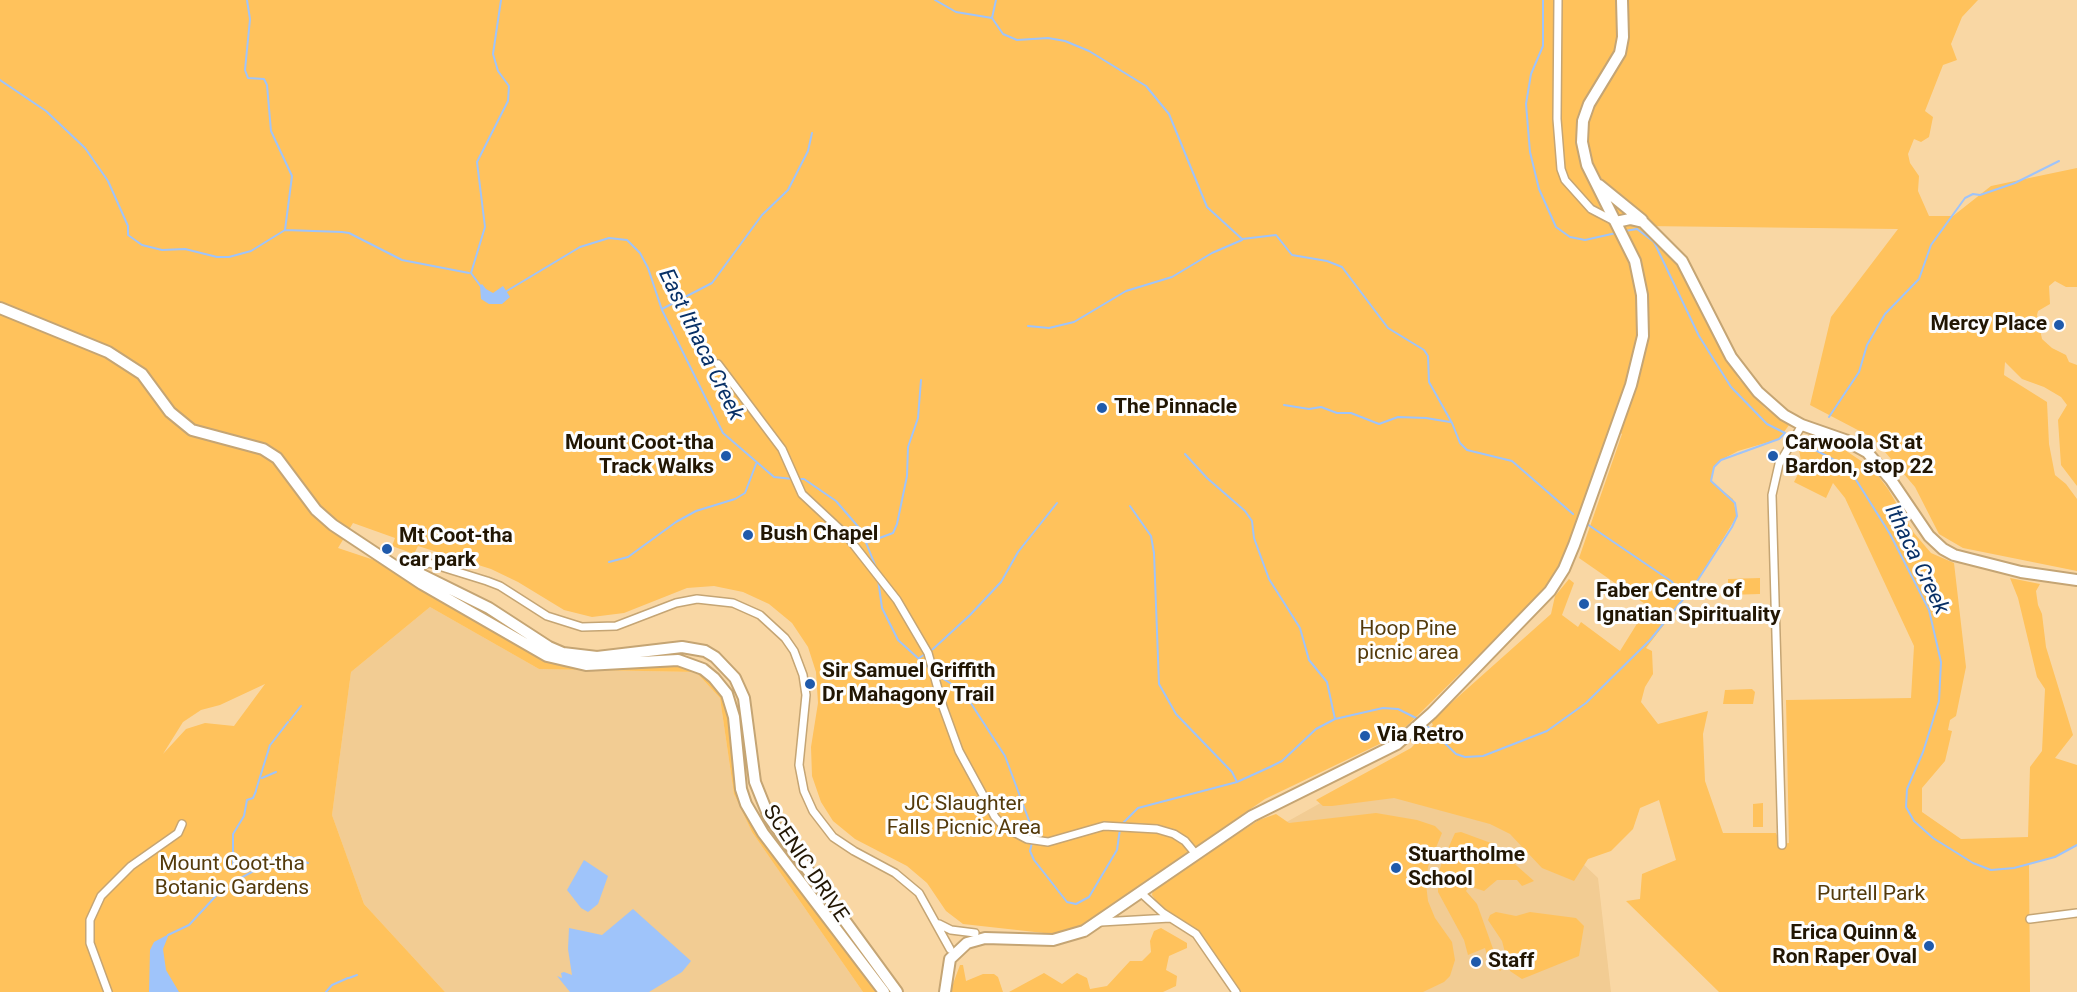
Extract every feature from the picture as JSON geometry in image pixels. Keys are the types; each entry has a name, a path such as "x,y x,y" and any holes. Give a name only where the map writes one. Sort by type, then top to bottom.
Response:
{"main road":[{"path":"945,992 951,953 964,945 976,939 1053,940 1078,934 1101,922 1195,853 1262,810 1381,754 1417,727 1539,604 1564,569 1631,385 1641,346 1644,313 1640,278 1620,229 1583,152 1581,131 1589,104 1620,53 1623,37 1622,0"},
{"path":"1596,183 1643,222 1686,268 1722,340 1746,379 1799,428 1845,440 1867,452 1891,480 1929,536 1943,549 1954,555 2021,572 2077,580"},
{"path":"1620,229 1630,219 1643,222"},
{"path":"0,308 108,352 142,374 170,412 192,430 263,449 277,458 316,510 333,525 376,554 420,578"},
{"name":"SCENIC DRIVE","path":"420,578 559,661 586,665 678,660 703,669 714,678 727,694 735,717 741,789 746,804 763,833 884,992"},
{"name":"SCENIC DRIVE","path":"420,578 489,608 549,647 563,653 597,657 682,647 705,651 726,667 744,698 755,782 769,818 897,992"},
{"path":"938,992 941,966 961,939 975,933 991,933 1017,939"}],"street":[{"path":"1558,0 1557,118 1561,169 1565,180 1591,209 1620,229"},
{"path":"718,364 782,449 802,494 846,535 897,600 927,651 959,751 995,817 1004,827 1027,839 1055,841 1104,826 1115,829 1158,829 1174,834 1185,841 1195,853"},
{"path":"1782,845 1773,495 1775,476 1799,428"},
{"path":"420,578 427,563 500,586 547,616 582,627 616,626 676,603 698,599 733,603 760,615 785,638 803,675 806,696 799,765 804,790 813,812 833,837 895,873 914,888 925,900 951,953"},
{"path":"108,992 90,943 90,920 101,896 131,866 178,833 182,824"},
{"path":"1141,893 1163,913 1178,921 1206,945 1236,992"},
{"path":"2030,919 2077,913"},
{"path":"1101,922 1158,917 1178,921"},
{"path":"937,922 948,929 975,933"}],"shaded area":[{"path":"430,607 539,669 696,672 720,698 734,794 752,832 863,992 445,992 364,904 332,815 351,672"},
{"name":"Stuartholme School","path":"1424,745 1578,859 1598,878 1611,992 1244,992 1198,926 1158,894"}],"green space":[{"path":"0,0 1978,0 1962,17 1951,44 1957,60 1943,65 1925,111 1933,117 1929,137 1921,142 1914,139 1908,154 1910,163 1919,176 1918,191 1929,216 1953,216 1991,186 2077,168 2077,287 2066,287 2055,281 2049,286 2050,304 2038,311 2037,315 2042,339 2052,348 2066,355 2069,362 2077,365 2077,486 2061,465 2058,420 2067,405 2061,397 2044,387 2022,379 2005,362 2004,375 2047,402 2049,444 2055,475 2066,484 2077,499 2077,571 1963,548 1939,534 1915,487 1873,438 1810,405 1831,317 1898,229 1643,226 1671,256 1691,285 1738,378 1765,408 1789,425 1779,439 1738,451 1721,460 1714,467 1711,481 1733,499 1737,516 1694,586 1646,648 1652,651 1653,674 1645,687 1641,702 1658,724 1708,711 1703,734 1705,781 1723,833 1776,833 1780,844 1789,843 1786,700 1911,698 1914,646 1845,498 1833,483 1826,498 1794,482 1802,466 1799,450 1808,436 1839,446 1873,469 1888,489 1914,533 1931,553 1954,563 1966,667 1956,716 1950,720 1948,730 1952,731 1945,761 1922,788 1922,812 1961,839 2028,837 2030,767 2042,751 2045,689 2037,677 2018,598 2010,578 2040,584 2036,591 2042,614 2046,647 2073,735 2055,758 2077,765 2077,845 2055,857 2029,864 2030,992 1719,992 1626,901 1640,899 1642,874 1676,860 1659,800 1640,808 1633,829 1611,851 1588,859 1574,881 1542,868 1510,834 1490,824 1394,798 1332,806 1323,806 1316,800 1411,748 1433,725 1431,721 1551,614 1555,596 1569,579 1574,583 1562,615 1578,627 1581,622 1620,651 1648,606 1579,558 1622,434 1614,429 1560,565 1545,589 1410,723 1392,738 1265,799 1144,883 1102,917 1080,928 1053,934 963,924 946,911 927,883 907,866 855,839 833,821 821,802 812,776 811,747 818,703 816,672 808,647 792,623 769,604 743,592 714,586 687,588 624,613 592,617 564,610 518,582 491,569 418,546 414,554 392,546 395,538 353,523 338,548 374,560 540,655 687,665 713,680 728,706 737,788 878,992 863,992 752,832 734,794 720,698 696,672 539,669 430,607 351,672 332,815 364,904 445,992 0,992","holes":["265,684 234,726 205,723 186,729 163,754 183,722 201,710 220,705"]},
{"path":"1760,578 1760,594 1728,595 1728,579"},
{"path":"1752,689 1755,692 1753,704 1723,704 1725,690"},
{"path":"1763,803 1763,827 1753,827 1753,804"},
{"path":"1376,813 1417,820 1435,826 1442,833 1428,867 1426,884 1428,901 1435,918 1452,942 1455,960 1450,976 1444,982 1423,992 1236,992 1197,932 1160,906 1152,895 1153,889 1259,820 1276,814 1289,823"},
{"path":"1461,832 1491,843 1534,881 1522,886 1517,880 1497,880 1484,891 1469,886 1466,891 1477,904 1501,971 1490,966 1485,948 1468,955 1464,940 1438,892 1438,875 1442,862 1455,833"},
{"path":"1496,912 1516,916 1530,912 1576,918 1584,926 1579,956 1522,979 1510,971 1502,941 1488,920 1490,915"},
{"path":"1161,928 1187,943 1187,948 1169,956 1166,970 1177,976 1176,986 1163,992 1009,992 1044,973 1062,984 1077,973 1087,978 1090,989 1107,986 1130,961 1142,961 1151,952 1150,941 1154,931"},
{"path":"960,965 963,965 966,981 983,974 994,974 998,977 1003,992 950,992"}],"water":[{"path":"482,284 493,293 503,286 510,297 502,304 489,304 481,299 480,286"},
{"path":"584,860 608,876 598,904 588,912 581,908 567,890"},
{"path":"633,909 691,961 682,972 649,992 570,992 557,976 562,978 561,973 564,972 572,975 568,949 569,928 602,935"},
{"path":"169,934 163,949 166,970 179,992 149,992 150,950 154,942"}],"waterway":[{"path":"247,0 250,19 245,70 248,78 264,79 267,85 271,131 292,176 285,230"},
{"name":"East Ithaca Creek","path":"482,288 471,273 485,227 477,162 508,101 509,86 498,71 493,54 501,0"},
{"path":"935,0 956,12 992,18 1003,34 1017,40 1048,38 1065,41 1089,51 1146,86 1169,114 1207,207 1242,239 1276,235 1292,255 1327,261 1342,267 1388,328 1424,350 1428,356 1429,382 1452,423 1460,443 1467,450 1512,461 1573,514"},
{"path":"992,18 996,0"},
{"path":"1543,0 1543,46 1531,74 1526,104 1530,152 1539,189 1556,227 1570,237 1585,240 1616,233"},
{"path":"0,80 46,111 85,148 108,181 128,226 128,235 142,245 162,250 185,249 217,257 229,257 251,251 285,230 342,232 349,233 402,260 469,273"},
{"path":"662,309 712,283 762,215 788,190 808,151 812,133"},
{"path":"1829,417 1859,372 1867,345 1885,314 1919,279 1931,245 1965,198 2015,183 2059,161"},
{"path":"1625,231 1637,229 1654,242 1699,336 1731,387 1767,424 1785,433"},
{"name":"East Ithaca Creek","path":"505,292 580,247 609,238 627,240 640,253 648,268 662,310 723,433 774,477 793,479"},
{"path":"1028,326 1049,328 1074,322 1126,291 1172,277 1212,253 1242,240"},
{"path":"866,543 893,533 897,524 907,476 908,447 918,418 921,380"},
{"path":"1284,405 1309,409 1321,407 1337,413 1351,413 1379,424 1398,417 1450,422"},
{"name":"East Ithaca Creek","path":"1425,724 1456,754 1465,757 1483,756 1547,731 1586,703 1650,640 1694,586 1732,527 1737,516 1735,503 1711,481 1714,467 1721,460 1779,439 1785,433"},
{"path":"1813,448 1818,440"},
{"name":"Ithaca Creek","path":"1802,443 1840,463 1853,475 1890,534 1929,610 1941,662 1939,701 1923,752 1907,789 1906,807 1914,821 1933,838 1973,863 1991,870 2014,868 2055,857 2077,845"},
{"path":"1185,454 1207,478 1245,511 1252,521 1254,538 1269,579 1300,628 1309,660 1327,682 1335,719"},
{"path":"609,562 628,557 676,522 696,511 735,499 745,493 756,464"},
{"name":"East Ithaca Creek","path":"798,479 804,479 836,501 861,530 877,570"},
{"path":"919,658 933,649 970,615 1001,582 1018,552 1057,503"},
{"path":"1130,506 1151,536 1154,553 1159,684 1176,714 1232,772 1237,782"},
{"path":"1587,524 1671,581 1685,597"},
{"name":"East Ithaca Creek","path":"878,579 882,608 898,640 930,669"},
{"name":"East Ithaca Creek","path":"937,675 963,691 1005,756 1034,834 1030,851 1034,860 1067,902 1076,904 1089,897 1117,850 1120,829"},
{"path":"290,720 301,706"},
{"name":"East Ithaca Creek","path":"1122,824 1138,808 1237,782 1270,767 1282,761 1316,729 1335,719 1383,708 1398,709 1418,719"},
{"path":"271,744 288,722"},
{"path":"256,790 270,745"},
{"path":"262,778 276,772"},
{"path":"233,867 233,834 244,816 247,800 253,798 256,791"},
{"path":"239,879 277,858 287,856 308,863"},
{"path":"168,935 189,925 226,885"},
{"path":"349,978 357,975"},
{"path":"326,992 332,985 348,978"}],"place":[{"name":"Mercy Place","path":"2059,325"},
{"name":"The Pinnacle","path":"1102,408"},
{"name":"Mount Coot-tha Track Walks","path":"726,456"},
{"name":"Carwoola St at Bardon, stop 22","path":"1773,456"},
{"name":"Bush Chapel","path":"748,535"},
{"name":"Mt Coot-tha car park","path":"387,549"},
{"name":"Faber Centre of Ignatian Spirituality","path":"1584,604"},
{"name":"Sir Samuel Griffith Dr Mahagony Trail","path":"810,684"},
{"name":"Via Retro","path":"1365,736"},
{"name":"Stuartholme School","path":"1396,868"},
{"name":"Erica Quinn & Ron Raper Oval","path":"1929,946"},
{"name":"Staff","path":"1476,962"}],"park label":[{"name":"Hoop Pine picnic area","path":"1408,642"},
{"name":"JC Slaughter Falls Picnic Area","path":"964,817"},
{"name":"Mount Coot-tha Botanic Gardens","path":"232,877"},
{"name":"Purtell Park","path":"1871,895"}]}
